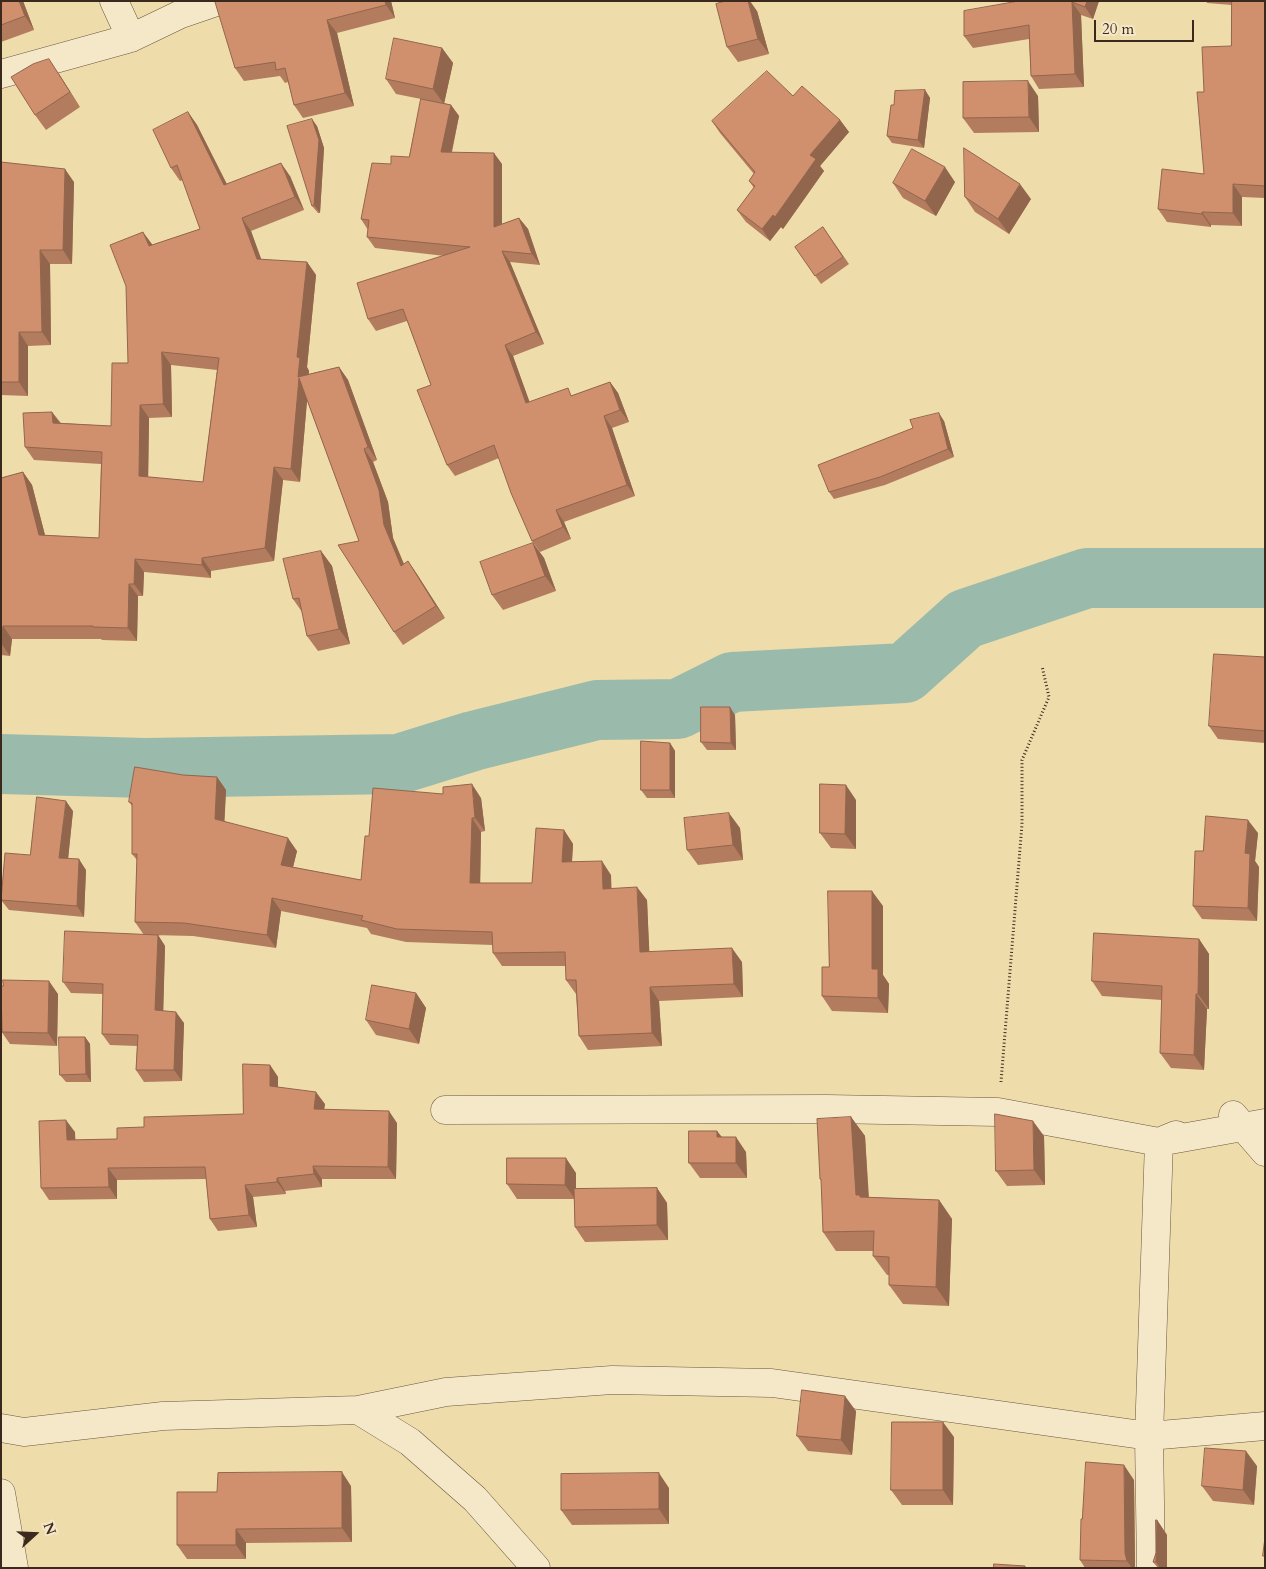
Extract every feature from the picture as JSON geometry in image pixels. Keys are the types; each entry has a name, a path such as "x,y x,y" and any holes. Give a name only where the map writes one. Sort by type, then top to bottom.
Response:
{"street":[{"path":"114,1 131,38"},
{"path":"1,74 131,38 181,14 219,1"},
{"path":"445,1110 827,1109 998,1112 1159,1142 1265,1123"},
{"path":"1159,1142 1229,1110 1265,1152"},
{"path":"1151,1568 1149,1436 1159,1142"},
{"path":"1,1428 24,1432 163,1416 358,1410 446,1392 612,1380 772,1384 1149,1436 1265,1426"},
{"path":"358,1410 410,1442 475,1499 536,1568"},
{"path":"1,1493 14,1568"}],"path":[{"path":"998,1112 1022,824 1022,760 1049,697 1042,666"}],"building":[{"path":"1,1 19,1 25,16 1,25"},
{"path":"385,1 386,5 327,20 345,93 294,105 285,68 276,70 275,62 235,68 215,2"},
{"path":"726,1 748,1 758,39 727,47 716,4"},
{"path":"1019,1 1087,1 1085,7 1072,2 1075,74 1031,76 1029,25 964,36 964,11"},
{"path":"1232,1 1265,1 1265,186 1233,184 1233,213 1202,212 1202,214 1158,209 1162,169 1204,174 1197,92 1204,92 1202,47 1231,46"},
{"path":"394,38 442,48 433,89 386,79"},
{"path":"49,59 70,92 35,115 11,77 33,64"},
{"path":"767,71 793,96 802,86 840,120 810,155 816,159 775,217 773,215 762,229 737,210 755,186 749,181 755,172 712,121"},
{"path":"1028,81 1029,117 963,118 963,82"},
{"path":"925,90 918,140 887,136 895,91"},
{"path":"421,99 451,105 441,152 494,153 494,227 519,218 532,254 502,251 536,332 505,345 526,403 568,388 571,396 610,382 620,410 604,416 627,485 556,510 563,527 532,541 511,493 494,445 447,465 417,390 431,385 403,309 368,319 357,283 470,247 367,237 369,220 361,219 372,163 391,164 391,156 409,157"},
{"path":"188,112 224,185 281,163 295,197 242,218 257,259 307,262 297,357 300,358 298,377 339,367 368,447 364,449 379,490 384,525 401,566 408,561 436,606 394,632 338,545 359,541 299,378 291,469 274,467 265,548 202,558 202,565 135,559 134,584 129,584 128,628 3,626 1,643 1,478 23,472 39,535 99,538 102,452 25,447 23,413 52,412 53,423 111,426 112,363 128,363 126,286 110,245 143,232 149,246 200,229 177,165 171,168 153,130","holes":["162,352 219,358 203,482 139,476 140,405 163,404"]},
{"path":"312,119 319,140 314,205 312,206 287,126"},
{"path":"964,148 1020,184 998,219 965,197"},
{"path":"912,149 945,167 925,201 893,183"},
{"path":"1,162 65,169 63,250 40,250 42,332 19,332 19,382 1,382"},
{"path":"823,227 843,257 815,276 795,247"},
{"path":"939,413 948,449 880,477 829,492 818,465 913,428 910,420"},
{"path":"533,543 545,576 492,595 480,562"},
{"path":"321,551 339,629 307,636 299,598 293,599 283,559"},
{"path":"1214,654 1265,657 1265,731 1209,726"},
{"path":"701,707 730,707 731,743 701,742"},
{"path":"641,741 670,743 670,790 641,790"},
{"path":"135,767 183,775 217,777 215,819 288,838 281,865 361,880 365,836 369,836 373,788 443,794 443,787 472,784 475,818 472,818 470,883 532,883 536,828 564,830 562,862 602,861 603,889 637,887 640,952 732,948 734,984 650,987 652,1033 579,1036 576,980 566,980 565,952 493,953 492,932 397,929 361,920 363,916 272,898 267,935 184,923 135,922 137,854 132,854 132,803 129,802"},
{"path":"820,784 846,785 845,834 820,833"},
{"path":"37,797 66,801 59,858 79,859 77,906 1,900 5,853 30,855"},
{"path":"729,813 733,845 687,850 684,818"},
{"path":"1206,816 1248,820 1245,853 1250,854 1248,908 1193,906 1195,851 1203,851"},
{"path":"828,891 872,891 872,969 878,969 878,998 822,996 822,967 829,967"},
{"path":"65,931 158,935 155,1010 176,1012 174,1070 136,1070 138,1035 102,1034 103,984 63,982"},
{"path":"1094,933 1199,939 1194,1055 1160,1053 1162,986 1092,981"},
{"path":"3,980 49,981 48,1033 2,1032 1,986 3,986"},
{"path":"372,985 416,993 409,1029 366,1020"},
{"path":"59,1037 85,1037 86,1074 60,1075"},
{"path":"243,1064 270,1065 270,1086 316,1092 314,1109 389,1111 388,1167 313,1166 314,1174 277,1178 277,1182 245,1185 249,1215 210,1219 205,1167 108,1168 109,1187 41,1188 39,1121 66,1120 67,1140 117,1139 117,1128 144,1127 144,1117 243,1114"},
{"path":"995,1114 1033,1121 1034,1170 996,1171"},
{"path":"851,1117 856,1195 860,1195 860,1197 939,1200 936,1287 889,1285 889,1257 873,1256 874,1231 823,1232 817,1119"},
{"path":"689,1131 717,1131 717,1137 736,1137 736,1163 689,1163"},
{"path":"507,1158 566,1158 565,1185 507,1184"},
{"path":"657,1188 657,1225 575,1227 574,1189"},
{"path":"802,1390 845,1396 841,1440 797,1436"},
{"path":"892,1422 943,1422 943,1490 891,1490"},
{"path":"1205,1448 1246,1451 1243,1490 1202,1486"},
{"path":"1086,1462 1124,1465 1125,1553 1127,1561 1080,1560 1081,1519"},
{"path":"342,1472 342,1528 236,1529 236,1545 177,1545 177,1492 217,1492 218,1473"},
{"path":"659,1473 659,1509 561,1510 561,1474"},
{"path":"1157,1520 1156,1562 1153,1562 1156,1553"},
{"path":"1265,1538 1265,1556 1263,1556"},
{"path":"994,1564 1025,1566 1025,1568 994,1568"}],"waterway":[{"path":"1,764 145,768 399,764 473,741 597,710 678,709 732,682 905,673 965,619 1087,578 1265,578"}]}
